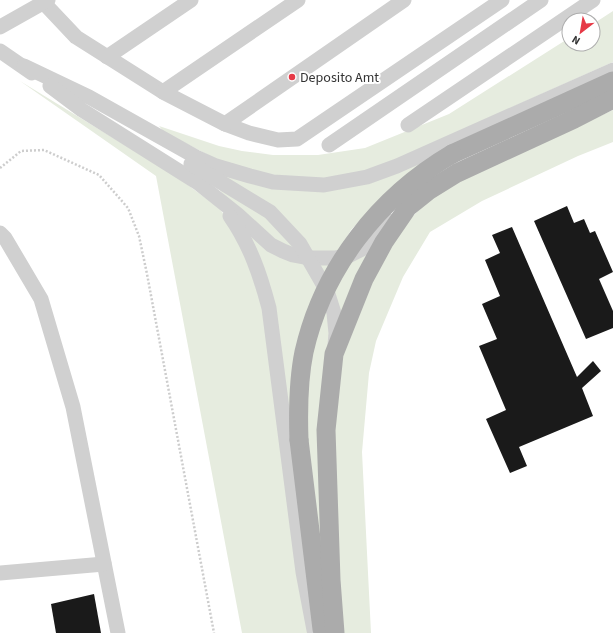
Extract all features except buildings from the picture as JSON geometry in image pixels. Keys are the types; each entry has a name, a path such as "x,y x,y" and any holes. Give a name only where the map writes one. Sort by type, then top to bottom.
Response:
{"main road":[{"path":"323,633 299,440 298,412 304,353 311,326 326,287 347,250 360,234 382,210 436,163 452,154 613,81"},
{"path":"335,633 330,572 326,430 334,354 364,278 384,242 408,207 428,191 457,173 574,119 613,99"}],"street":[{"path":"107,57 191,0"},
{"path":"163,92 298,0"},
{"path":"225,124 404,0"},
{"path":"0,27 46,1 76,37 163,92 225,124 249,133 278,140 297,139 502,0"},
{"path":"329,145 541,0"},
{"path":"408,125 593,0"},
{"path":"0,51 24,66 82,110 198,183 271,245 293,255 308,258 335,258 350,255 366,246 408,207"},
{"path":"24,66 89,97 196,157 216,166 273,182 324,185 367,177 397,166 613,70"},
{"path":"89,97 148,138 270,212 300,244 327,291 334,313 336,333 334,354"},
{"path":"219,200 249,247 261,277 269,308 304,572 314,633"},
{"path":"0,233 5,238 40,299 73,407 118,633"},
{"path":"0,573 104,564"}],"path":[{"path":"0,168 20,151 44,150 99,175 128,208 139,236 146,266 214,633"}],"shaded area":[{"path":"613,11 613,62 379,167 330,180 264,174 216,159 164,132 159,126 219,146 273,155 318,155 365,148 449,114 561,43 561,52 601,52 601,19"},
{"path":"20,81 177,177 219,208 236,230 265,305 311,633 242,633 156,176"},
{"path":"613,110 613,142 578,156 482,201 430,232 403,277 376,341 369,373 362,452 371,633 342,633 333,445 342,352 353,315 402,227 433,196 463,179"},
{"path":"436,156 384,195 351,230 337,254 311,253 215,171 277,188"},
{"path":"209,180 266,213 300,253 266,236"},
{"path":"246,229 307,262 331,324 321,559 291,438"},
{"path":"379,242 340,325 315,262"}],"place":[{"name":"Deposito Amt","path":"292,77"}]}
